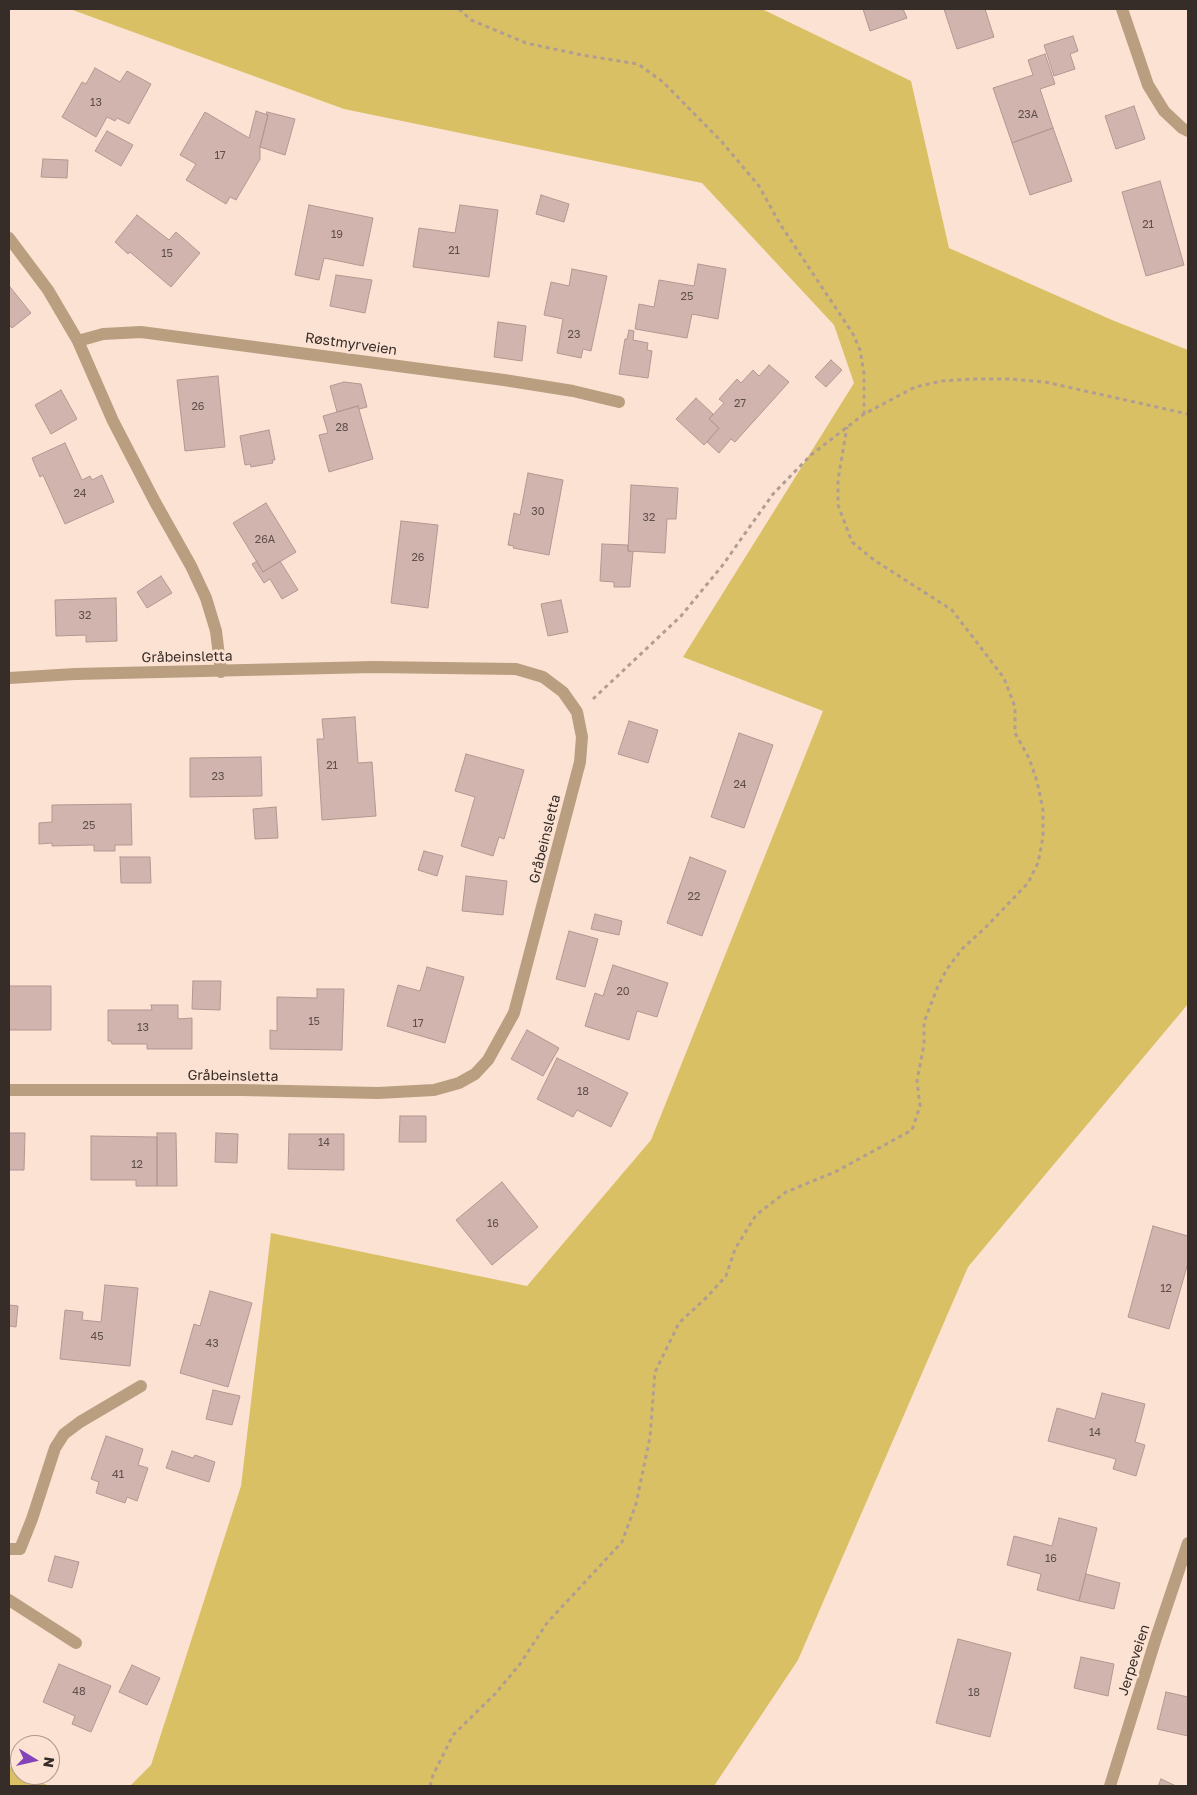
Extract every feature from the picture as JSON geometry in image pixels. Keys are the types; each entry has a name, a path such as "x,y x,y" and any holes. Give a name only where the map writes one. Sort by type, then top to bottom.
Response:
{"street":[{"path":"1122,9 1148,85 1164,111 1188,132"},
{"path":"9,238 48,290 78,341 113,420 155,502 191,566 206,598 216,631 221,672"},
{"name":"Røstmyrveien","path":"78,341 103,334 141,332 504,380 572,391 619,402"},
{"name":"Gråbeinsletta","path":"9,678 75,674 373,667 516,669 543,677 563,692 577,712 582,737 580,762 514,1013 488,1060 475,1074 458,1083 434,1090 378,1093 232,1090 9,1090"},
{"path":"14,1549 32,1519 55,1448 64,1434 80,1422 141,1386"},
{"name":"Jerpeveien","path":"1110,1786 1188,1543"},
{"path":"9,1600 76,1643"}],"path":[{"path":"459,9 471,20 526,43 638,64 663,82 722,142 759,186 780,224 853,334 860,350 864,373 864,414"},
{"path":"577,712 615,679 681,616 722,566 773,494 811,456 864,414 915,387 942,381 972,379 1010,379 1045,382 1188,414"},
{"path":"430,1786 433,1775 453,1736 495,1694 520,1664 547,1623 622,1542 636,1504 650,1437 655,1372 679,1323 726,1276 735,1249 756,1215 786,1192 835,1172 912,1130 920,1106 917,1081 924,1044 924,1022 938,986 962,948 986,927 1028,883 1038,863 1043,837 1039,791 1029,758 1016,733 1015,708 1004,678 952,610 874,560 852,542 838,505 838,480 847,427"}],"shaded area":[{"path":"70,9 762,9 911,81 949,248 1112,320 1188,350 1188,1004 968,1267 798,1660 714,1786 130,1786 151,1765 241,1486 271,1233 527,1286 651,1140 823,711 683,657 854,383 834,325 702,183 344,109"},
{"path":"9,1766 10,1785 49,1786 9,1786"}],"building":[{"path":"863,9 903,9 907,18 870,31"},
{"path":"944,9 985,9 994,37 957,49"},
{"path":"1073,36 1078,51 1070,54 1075,69 1054,76 1044,45"},
{"path":"1045,54 1055,84 1040,89 1053,128 1012,143 993,88 1033,75 1028,60"},
{"path":"95,68 120,82 127,71 151,84 129,124 117,118 115,121 107,117 96,137 62,117 82,82 86,84"},
{"path":"1134,106 1145,139 1116,149 1105,116"},
{"path":"256,111 268,115 260,147 260,159 236,200 230,197 226,204 186,180 196,164 180,155 205,112 249,138"},
{"path":"267,112 295,119 285,155 260,147 268,115 266,115"},
{"path":"1053,128 1072,181 1030,195 1012,143"},
{"path":"107,131 133,145 121,166 95,151"},
{"path":"43,159 68,160 67,178 41,177"},
{"path":"1160,181 1184,265 1146,276 1122,192"},
{"path":"541,195 569,204 564,222 536,214"},
{"path":"309,205 373,218 363,266 324,258 319,280 295,275"},
{"path":"460,205 498,210 489,277 413,267 419,228 455,233"},
{"path":"137,215 169,240 176,232 200,253 171,287 130,252 128,254 115,242"},
{"path":"698,264 726,269 718,319 692,314 687,338 635,329 639,304 654,307 659,280 694,286"},
{"path":"572,269 607,276 591,351 583,349 581,358 557,353 563,319 544,315 551,282 569,286"},
{"path":"336,275 372,280 365,313 330,306"},
{"path":"10,287 31,313 12,328 9,325"},
{"path":"498,322 526,326 522,361 494,357"},
{"path":"629,330 634,331 633,340 648,343 647,350 652,351 648,378 619,374 625,339 627,339"},
{"path":"831,360 842,370 826,387 815,377"},
{"path":"769,365 789,382 735,442 731,439 719,453 707,442 719,428 709,419 724,403 719,399 737,379 741,383 753,370 759,376"},
{"path":"218,376 225,447 185,451 177,380"},
{"path":"344,382 361,384 367,407 359,409 358,406 337,412 330,386"},
{"path":"61,390 77,419 51,434 35,405"},
{"path":"696,398 713,414 709,419 719,428 704,445 676,419"},
{"path":"358,406 373,459 329,472 319,435 328,433 323,416"},
{"path":"269,430 275,460 272,460 273,463 251,467 250,464 245,465 240,436"},
{"path":"65,443 82,480 90,476 92,480 102,475 114,502 65,524 43,475 40,477 32,458"},
{"path":"528,473 563,480 549,555 513,548 514,546 508,545 514,513 520,515"},
{"path":"631,485 678,488 676,519 667,519 665,553 628,551"},
{"path":"266,503 296,552 263,572 233,523"},
{"path":"401,521 438,525 428,608 391,603"},
{"path":"602,544 628,545 628,551 633,552 630,587 614,587 614,582 600,581"},
{"path":"257,561 263,572 280,561 298,590 282,599 270,579 264,583 252,564"},
{"path":"161,576 172,593 147,608 137,592"},
{"path":"116,598 117,641 86,642 86,635 56,636 55,600"},
{"path":"561,600 568,632 548,636 541,604"},
{"path":"355,717 358,763 372,762 376,816 322,820 317,739 324,739 322,719"},
{"path":"629,721 658,730 648,763 618,754"},
{"path":"739,733 773,745 744,828 711,817"},
{"path":"466,754 524,770 504,839 499,837 493,856 461,846 475,797 455,791"},
{"path":"261,757 262,796 190,797 190,758"},
{"path":"131,804 132,845 115,845 115,851 94,851 94,845 52,846 52,843 39,844 39,823 52,822 52,805"},
{"path":"276,807 278,838 255,839 253,809"},
{"path":"424,851 443,856 437,876 418,870"},
{"path":"120,857 150,857 151,883 121,883"},
{"path":"690,857 726,871 702,936 667,923"},
{"path":"466,876 507,881 503,915 462,911"},
{"path":"595,914 622,921 619,935 591,929"},
{"path":"569,931 598,939 585,987 556,979"},
{"path":"613,965 668,983 657,1017 637,1011 629,1040 585,1026 595,993 603,996"},
{"path":"427,967 464,977 445,1043 387,1026 398,985 420,991"},
{"path":"193,981 221,981 220,1010 192,1009"},
{"path":"9,986 51,986 51,1030 9,1030"},
{"path":"317,989 344,989 342,1050 270,1049 270,1030 277,1031 277,997 317,998"},
{"path":"151,1005 178,1005 178,1019 192,1018 192,1049 147,1049 147,1044 112,1044 111,1041 108,1041 108,1010 152,1010"},
{"path":"527,1030 559,1048 543,1076 511,1059"},
{"path":"557,1058 628,1093 611,1127 577,1110 573,1117 537,1099"},
{"path":"400,1116 426,1116 426,1142 399,1142"},
{"path":"9,1133 25,1133 24,1170 9,1170"},
{"path":"157,1133 176,1133 177,1186 157,1186"},
{"path":"216,1133 238,1134 237,1163 215,1162"},
{"path":"289,1134 344,1134 344,1170 288,1169"},
{"path":"91,1136 157,1137 157,1186 136,1186 136,1180 91,1180"},
{"path":"502,1182 538,1227 492,1265 456,1220"},
{"path":"1153,1226 1188,1236 1188,1263 1169,1329 1128,1317"},
{"path":"105,1285 138,1288 130,1366 60,1359 65,1310 83,1312 82,1320 101,1322"},
{"path":"210,1291 252,1303 228,1387 180,1373 194,1324 200,1326"},
{"path":"9,1305 18,1306 16,1327 9,1326"},
{"path":"213,1390 240,1396 232,1425 206,1419"},
{"path":"1102,1393 1145,1404 1135,1442 1145,1445 1136,1476 1113,1469 1116,1459 1048,1441 1057,1408 1095,1419"},
{"path":"106,1436 143,1449 138,1465 148,1468 137,1501 127,1497 125,1503 96,1493 99,1482 91,1479"},
{"path":"172,1451 193,1458 195,1455 215,1462 209,1482 166,1468"},
{"path":"1059,1518 1097,1528 1079,1601 1037,1590 1041,1574 1007,1565 1014,1536 1052,1546"},
{"path":"55,1556 79,1562 72,1588 48,1581"},
{"path":"1086,1574 1120,1583 1114,1609 1079,1601"},
{"path":"958,1639 1011,1653 990,1737 936,1723"},
{"path":"1081,1657 1114,1664 1108,1696 1074,1688"},
{"path":"59,1664 111,1686 91,1732 72,1724 75,1716 43,1702"},
{"path":"132,1665 160,1678 147,1705 119,1692"},
{"path":"1166,1692 1188,1697 1188,1736 1157,1729"},
{"path":"1161,1779 1176,1786 1158,1786"}]}
